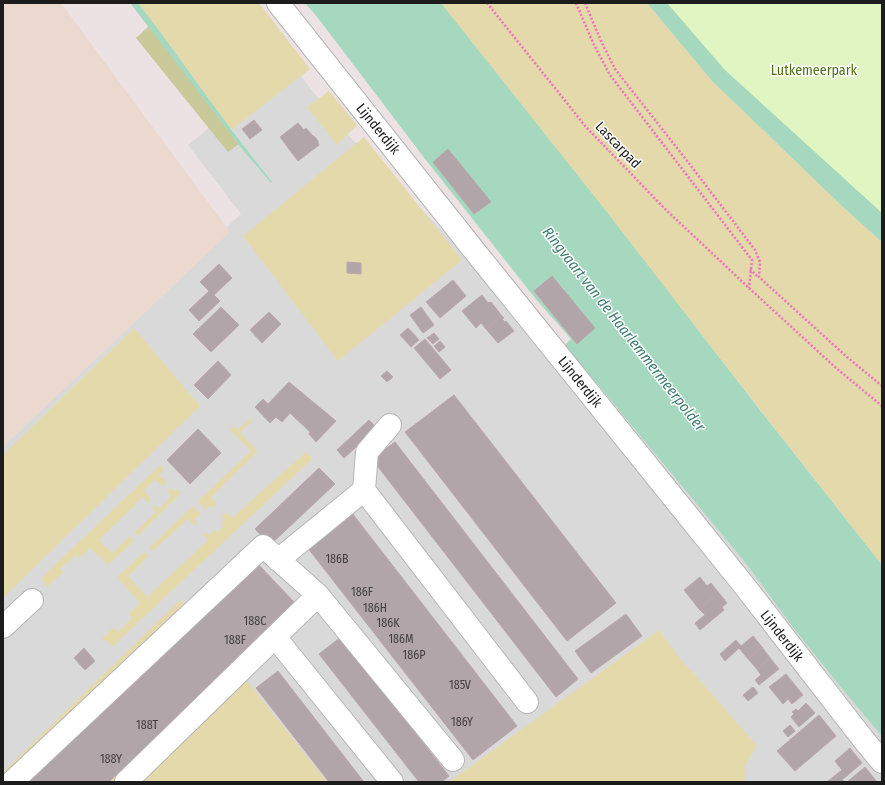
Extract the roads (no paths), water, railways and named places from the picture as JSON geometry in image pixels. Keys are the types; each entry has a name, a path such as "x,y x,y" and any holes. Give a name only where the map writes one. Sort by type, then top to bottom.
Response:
{"street":[{"name":"Lijnderdijk","path":"278,3 738,578 862,739 882,762"},
{"path":"390,425 367,452 364,490 527,702"},
{"path":"278,560 364,490"},
{"path":"12,782 263,546 318,595 453,760"},
{"path":"126,782 318,595"},
{"path":"3,627 32,600"},
{"path":"275,637 392,782"}],"water":[{"path":"130,3 138,3 230,128 272,182 271,183 242,149"},
{"name":"Ringvaart van de Haarlemmermeerpolder","path":"305,3 441,3 606,211 882,565 882,736 795,630 745,562 565,345 571,339 535,298"},
{"path":"647,3 667,3 725,70 882,213 882,242 844,208 712,81"}],"park label":[{"name":"Lutkemeerpark","path":"814,70"}]}
